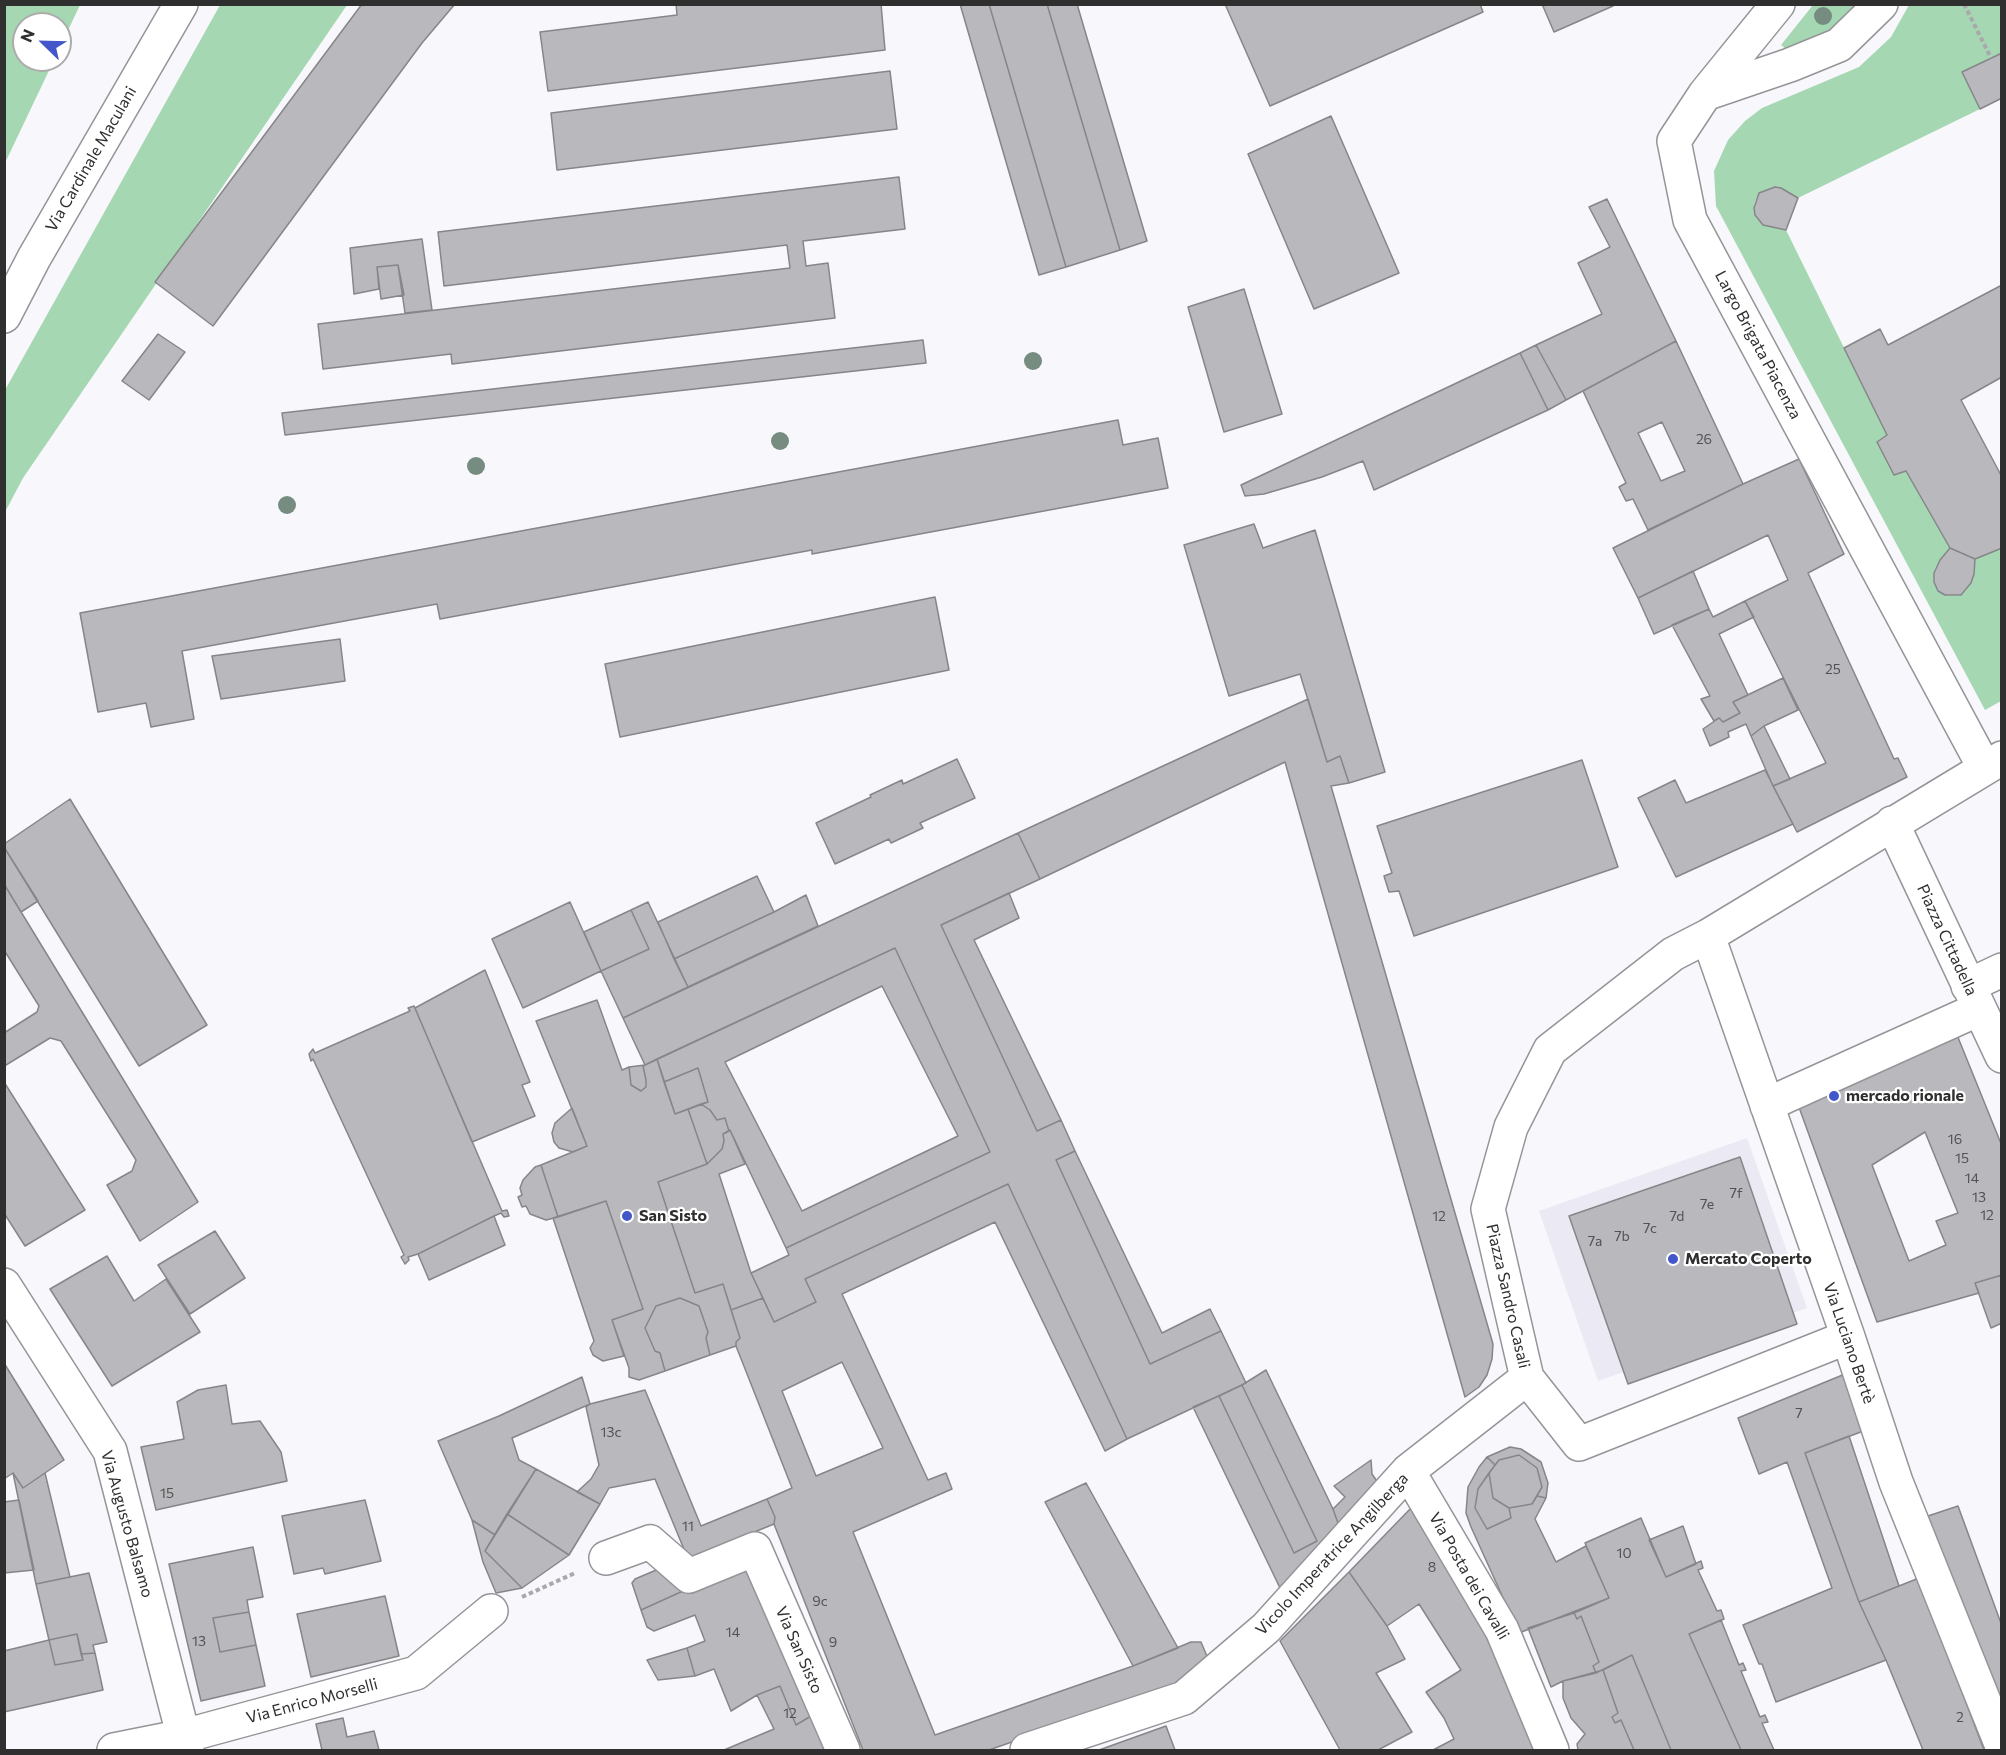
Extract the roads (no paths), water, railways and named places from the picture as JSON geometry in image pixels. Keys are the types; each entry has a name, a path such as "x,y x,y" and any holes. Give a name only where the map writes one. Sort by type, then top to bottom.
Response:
{"street":[{"name":"Via Cardinale Maculani","path":"4,316 34,258 181,4"},
{"name":"Largo Brigata Piacenza","path":"1778,4 1705,94 1674,141 1690,220 1993,763"},
{"path":"1705,94 1790,65 1839,45 1881,4"},
{"path":"1708,936 1993,763"},
{"name":"Piazza Cittadella","path":"1892,823 2001,1056"},
{"name":"Via Luciano Bertè","path":"1708,936 1848,1337 1896,1482 2001,1746"},
{"name":"Piazza Sandro Casali","path":"1708,936 1673,954 1550,1050 1511,1127 1488,1209 1527,1378 1579,1443 1848,1337"},
{"path":"1767,1106 1974,997 2001,970"},
{"name":"Via Augusto Balsamo","path":"4,1285 110,1452 185,1743"},
{"name":"Vicolo Imperatrice Angilberga","path":"1027,1750 1184,1698 1266,1628 1408,1471 1527,1378"},
{"name":"Via Posta dei Cavalli","path":"1408,1471 1502,1630 1552,1750"},
{"name":"Via San Sisto","path":"606,1558 650,1542 689,1576 755,1549 843,1750"},
{"name":"Via Enrico Morselli","path":"114,1750 185,1743 416,1673 491,1611"}],"place":[{"name":"mercado rionale","path":"1834,1096"},
{"name":"San Sisto","path":"627,1216"},
{"name":"Mercato Coperto","path":"1673,1259"}]}
